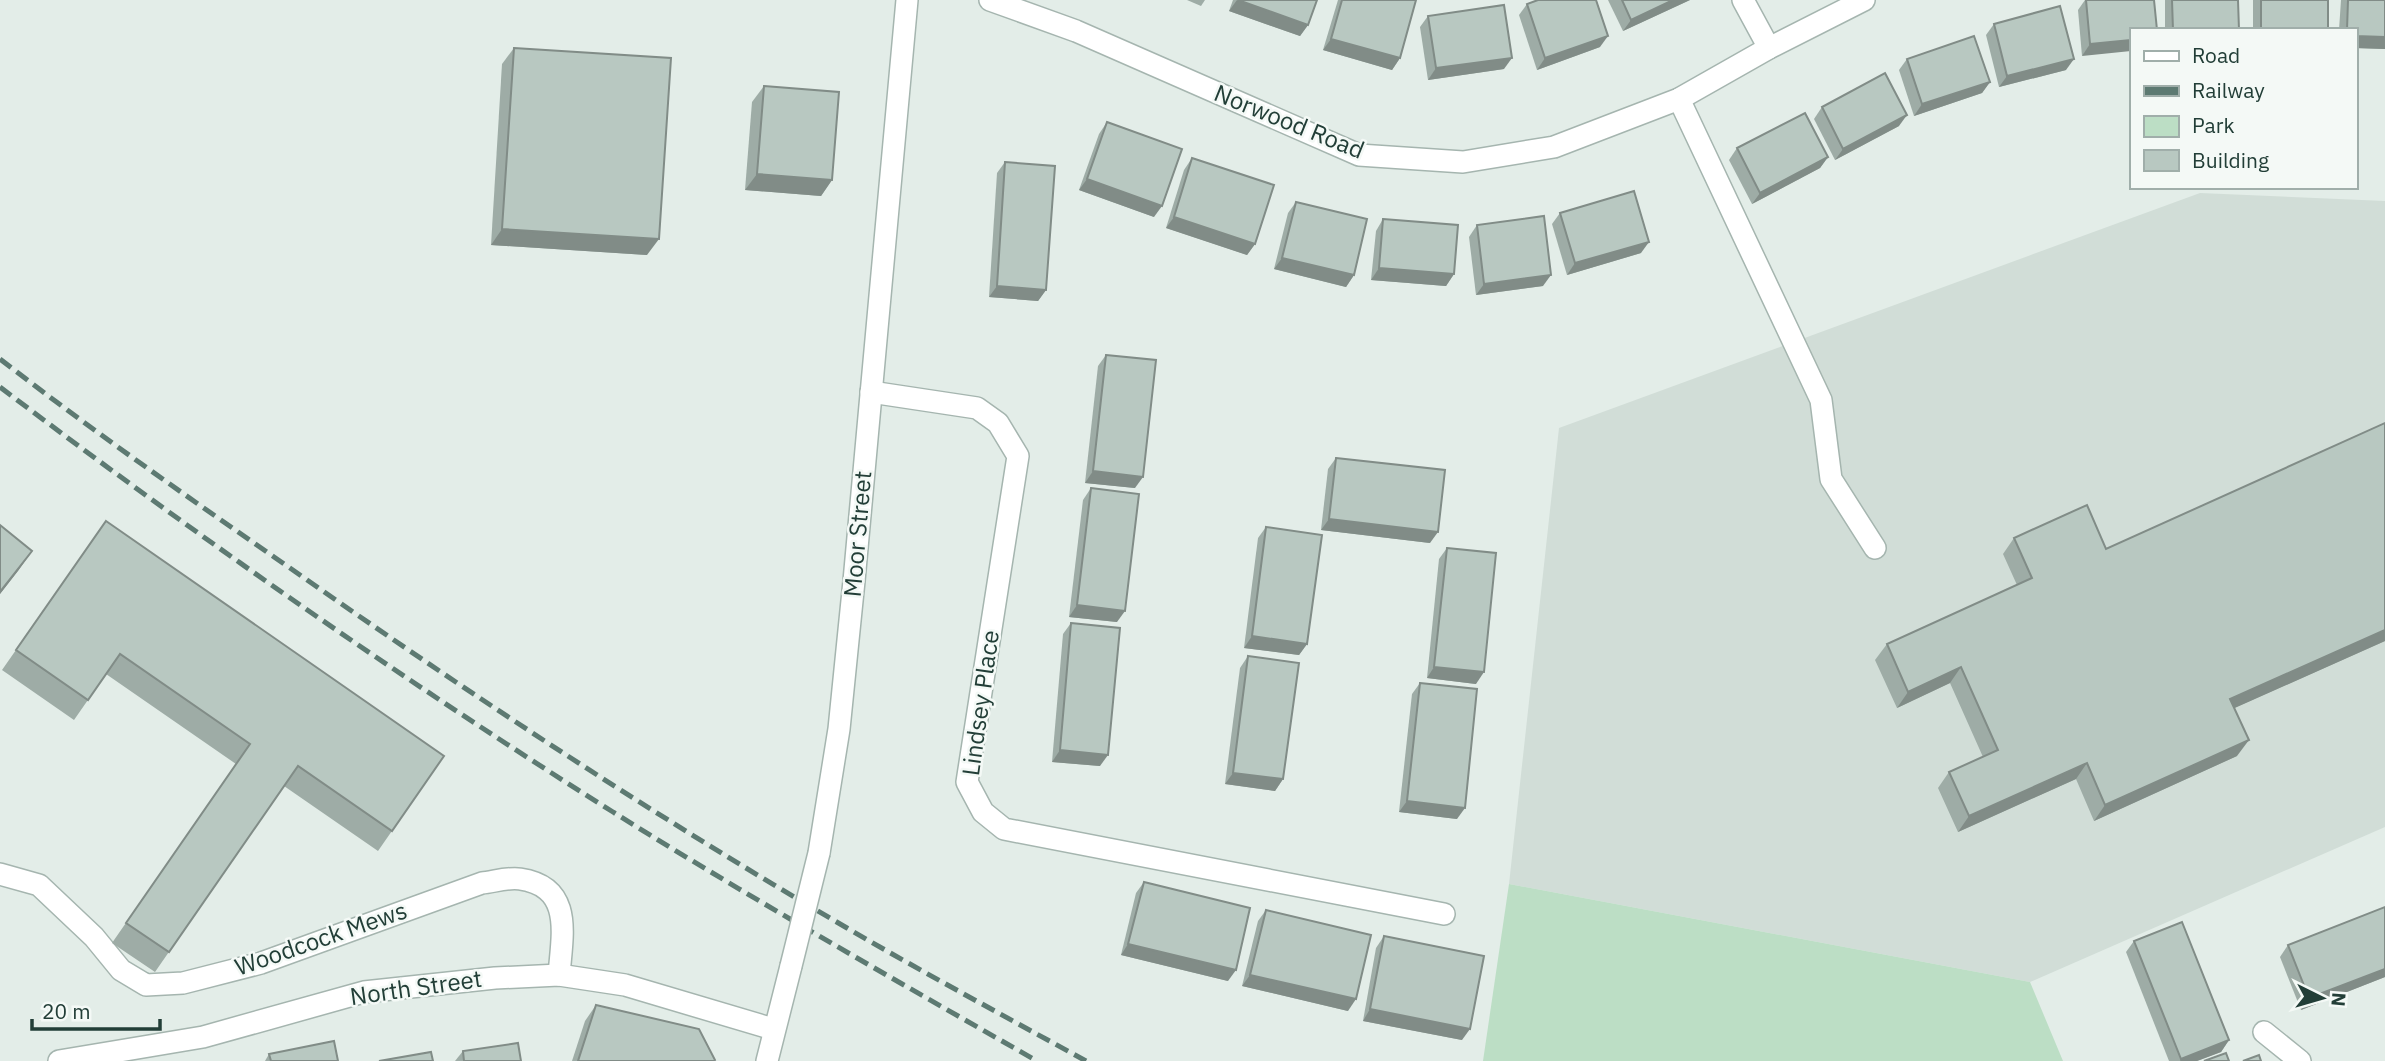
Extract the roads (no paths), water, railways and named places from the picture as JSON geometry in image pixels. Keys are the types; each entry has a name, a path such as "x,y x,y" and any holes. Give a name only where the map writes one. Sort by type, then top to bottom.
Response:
{"street":[{"name":"Moor Street","path":"767,1061 819,853 839,729 907,0"},
{"name":"Norwood Road","path":"990,0 1076,31 1360,155 1462,162 1554,147 1679,99 1769,48 1864,0"},
{"path":"1743,0 1769,48"},
{"path":"1679,99 1821,400 1831,479 1875,548"},
{"name":"Lindsey Place","path":"871,392 977,408 998,422 1018,456 967,782 983,812 1004,829 1444,914"},
{"name":"Woodcock Mews","path":"0,874 38,885 86,929 121,970 146,985 183,983 261,963 482,883 517,878 542,885 557,900 563,919 559,975"},
{"name":"North Street","path":"59,1061 203,1037 364,992 442,982 559,975 625,985 773,1029"},
{"path":"2264,1032 2300,1061"}],"railway":[{"path":"0,359 217,517 565,754 705,843 847,928 1086,1061"},
{"path":"0,387 302,606 534,762 718,876 1037,1061"}]}
